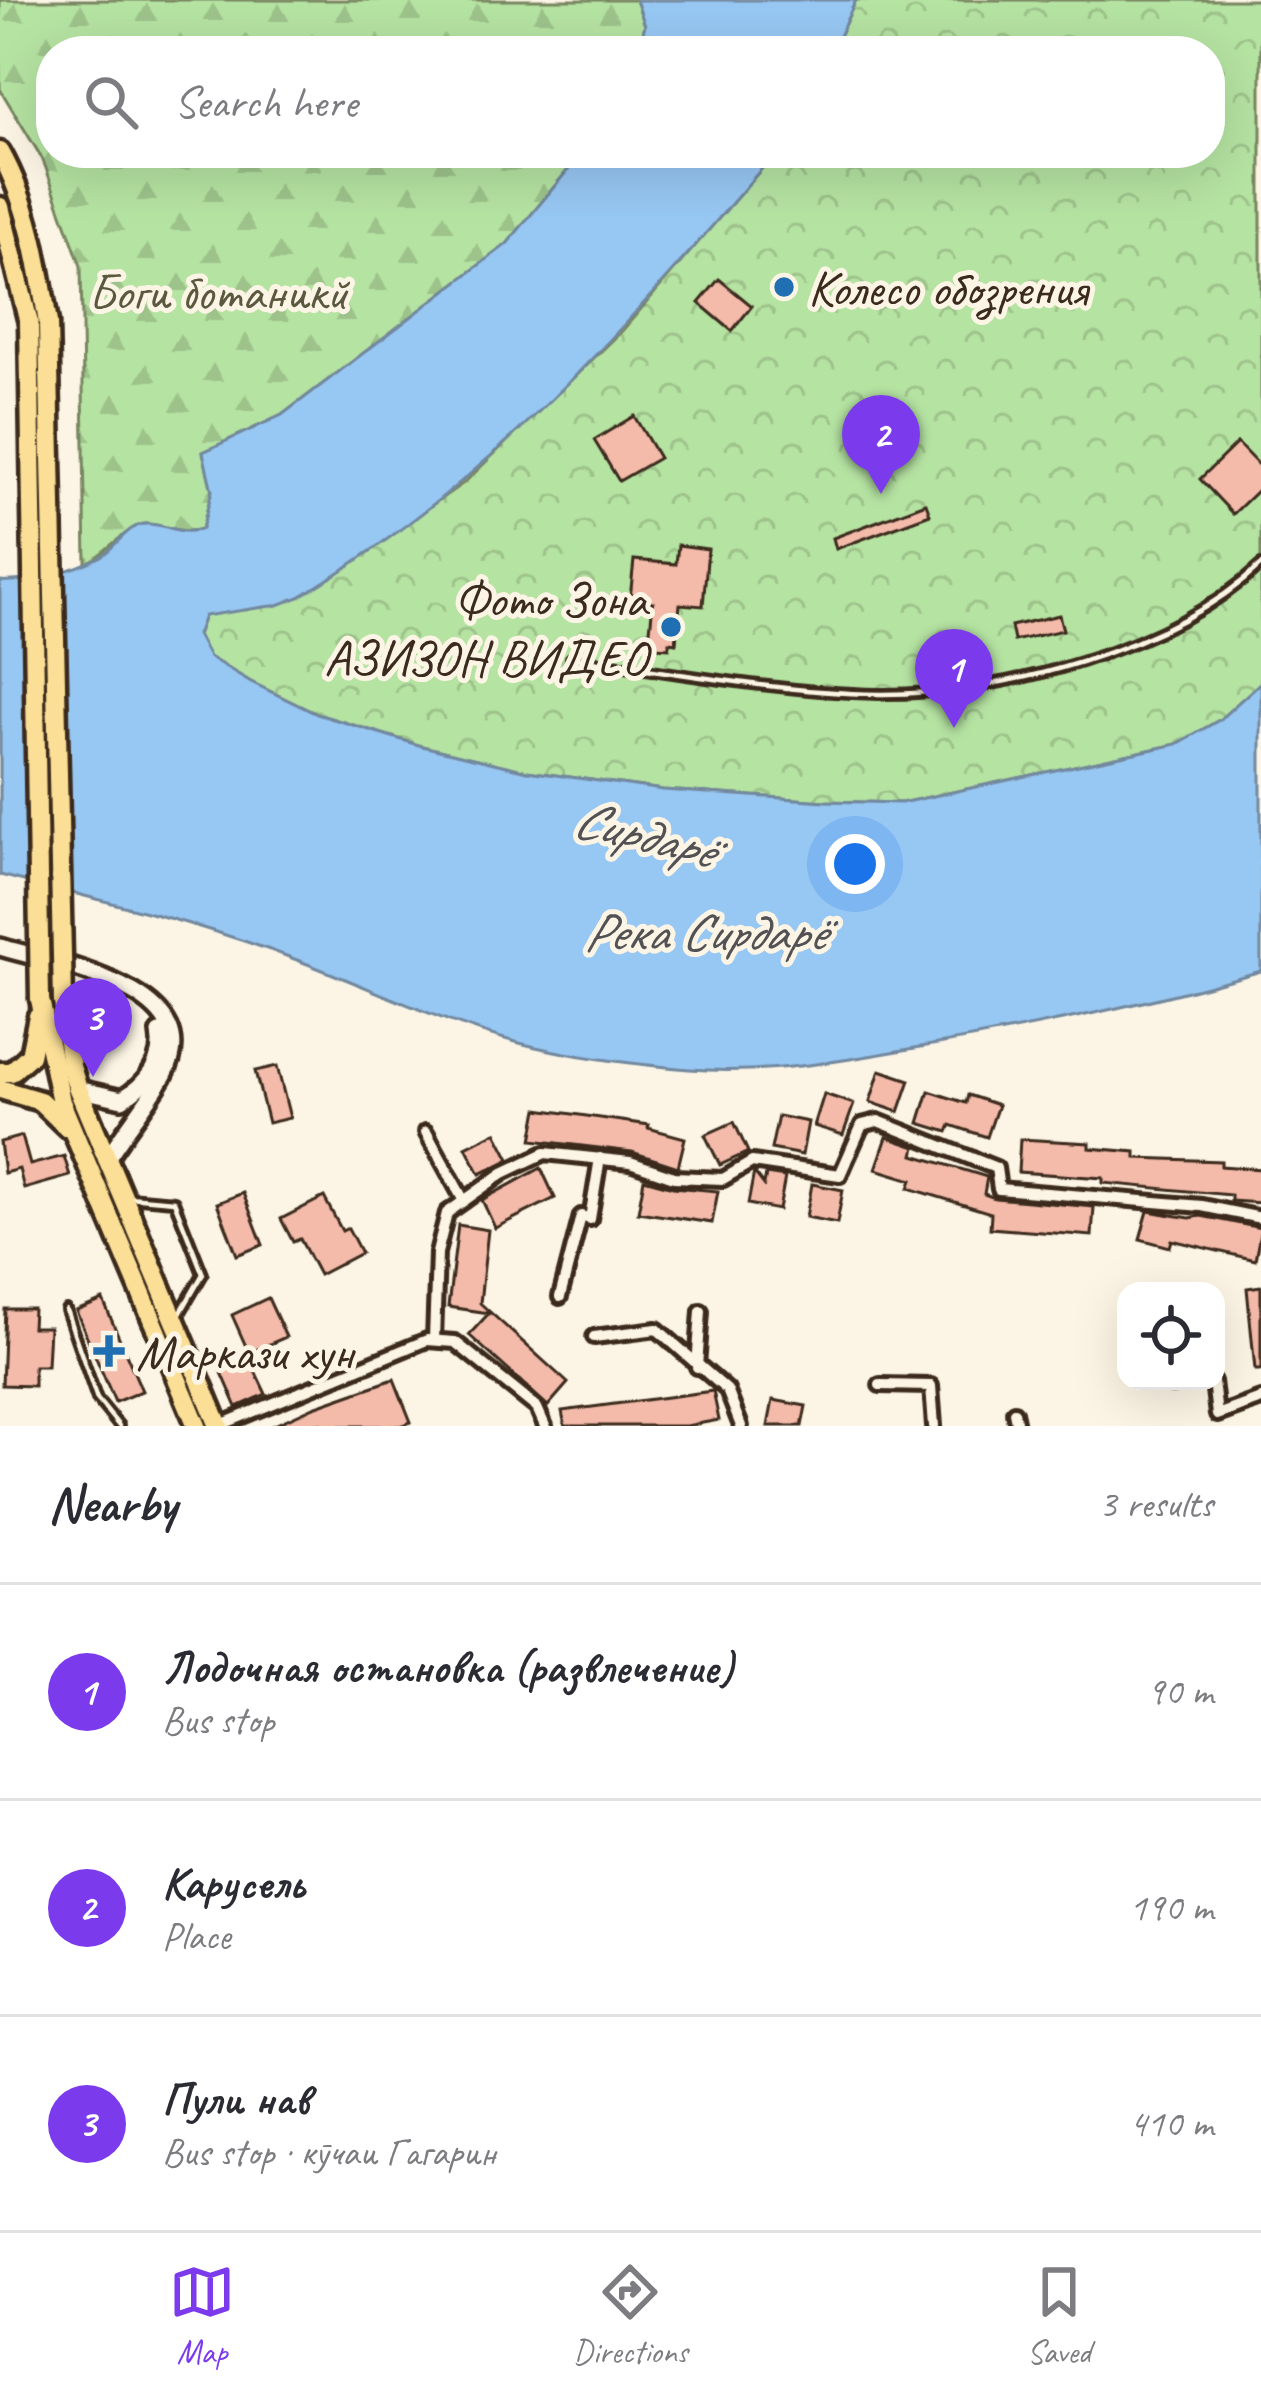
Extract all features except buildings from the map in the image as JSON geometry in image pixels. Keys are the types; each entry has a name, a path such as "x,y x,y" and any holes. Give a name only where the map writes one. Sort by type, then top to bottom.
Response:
{"highway":[{"path":"0,152 10,169 38,260 40,999 30,1055 11,1072 0,1072"},
{"path":"0,207 38,323 63,1001 70,1066 219,1426"},
{"path":"40,999 61,1102 197,1426"},
{"path":"0,1089 40,1101 76,1136"}],"main road":[{"path":"0,952 105,987 139,1004 152,1017 161,1047 139,1089 122,1099 78,1089"},
{"path":"0,952 106,978 145,996 160,1012 172,1052 165,1074 106,1160"}],"street":[{"path":"434,1340 437,1252 448,1213 503,1173 545,1153 630,1162 674,1177 723,1179 752,1162 840,1175 862,1125 878,1120 996,1168 999,1189 1202,1206 1261,1218"},
{"path":"426,1132 464,1201"},
{"path":"560,1297 580,1216 590,1219 600,1159"},
{"path":"697,1367 701,1311"},
{"path":"594,1337 657,1329 727,1390 741,1426"},
{"path":"219,1426 427,1340 455,1342 537,1408 545,1426"},
{"path":"880,1385 932,1386 934,1426"},
{"path":"1214,1390 1217,1415 1261,1400"},
{"path":"1014,1412 1017,1426"}],"lane":[{"path":"571,658 880,694 998,683 1114,650 1178,623 1261,565"},
{"path":"118,1188 174,1201 203,1274 176,1322"},
{"path":"66,1310 97,1399 119,1426"}],"green space":[{"name":"Боги ботаникй","path":"0,0 636,0 645,25 642,36 36,36 36,148 0,89"},
{"path":"856,0 1261,0 1261,682 1219,720 1177,744 901,803 663,790 527,771 317,714 208,657 197,635 204,616 299,597 465,482 622,331 762,168 1225,168 1225,36 839,36"},
{"name":"Боги ботаникй","path":"46,168 570,168 507,244 282,415 203,452 212,491 202,529 144,524 86,564 81,266"}],"water":[{"path":"636,0 856,0 839,36 642,36 645,25"},
{"name":"Река Сирдарё","path":"570,168 762,168 612,337 497,451 369,552 299,597 278,605 204,616 197,635 209,657 317,714 527,771 663,790 901,803 1177,744 1219,720 1261,682 1261,971 1089,1014 887,1053 774,1068 689,1069 598,1059 513,1041 224,935 0,875 0,581 38,578 79,566 101,556 140,525 202,529 212,491 203,452 282,415 507,244"}],"place":[{"name":"Колесо обозрения","path":"784,287"},
{"name":"Карусель","path":"881,494"},
{"name":"Фото Зона АЗИЗОН ВИДЕО","path":"671,627"},
{"name":"Лодочная остановка (развлечение)","path":"954,728"},
{"name":"Пули нав","path":"93,1077"},
{"name":"Маркази хун","path":"109,1351"}],"water label":[{"name":"Сирдарё","path":"644,833"}]}
